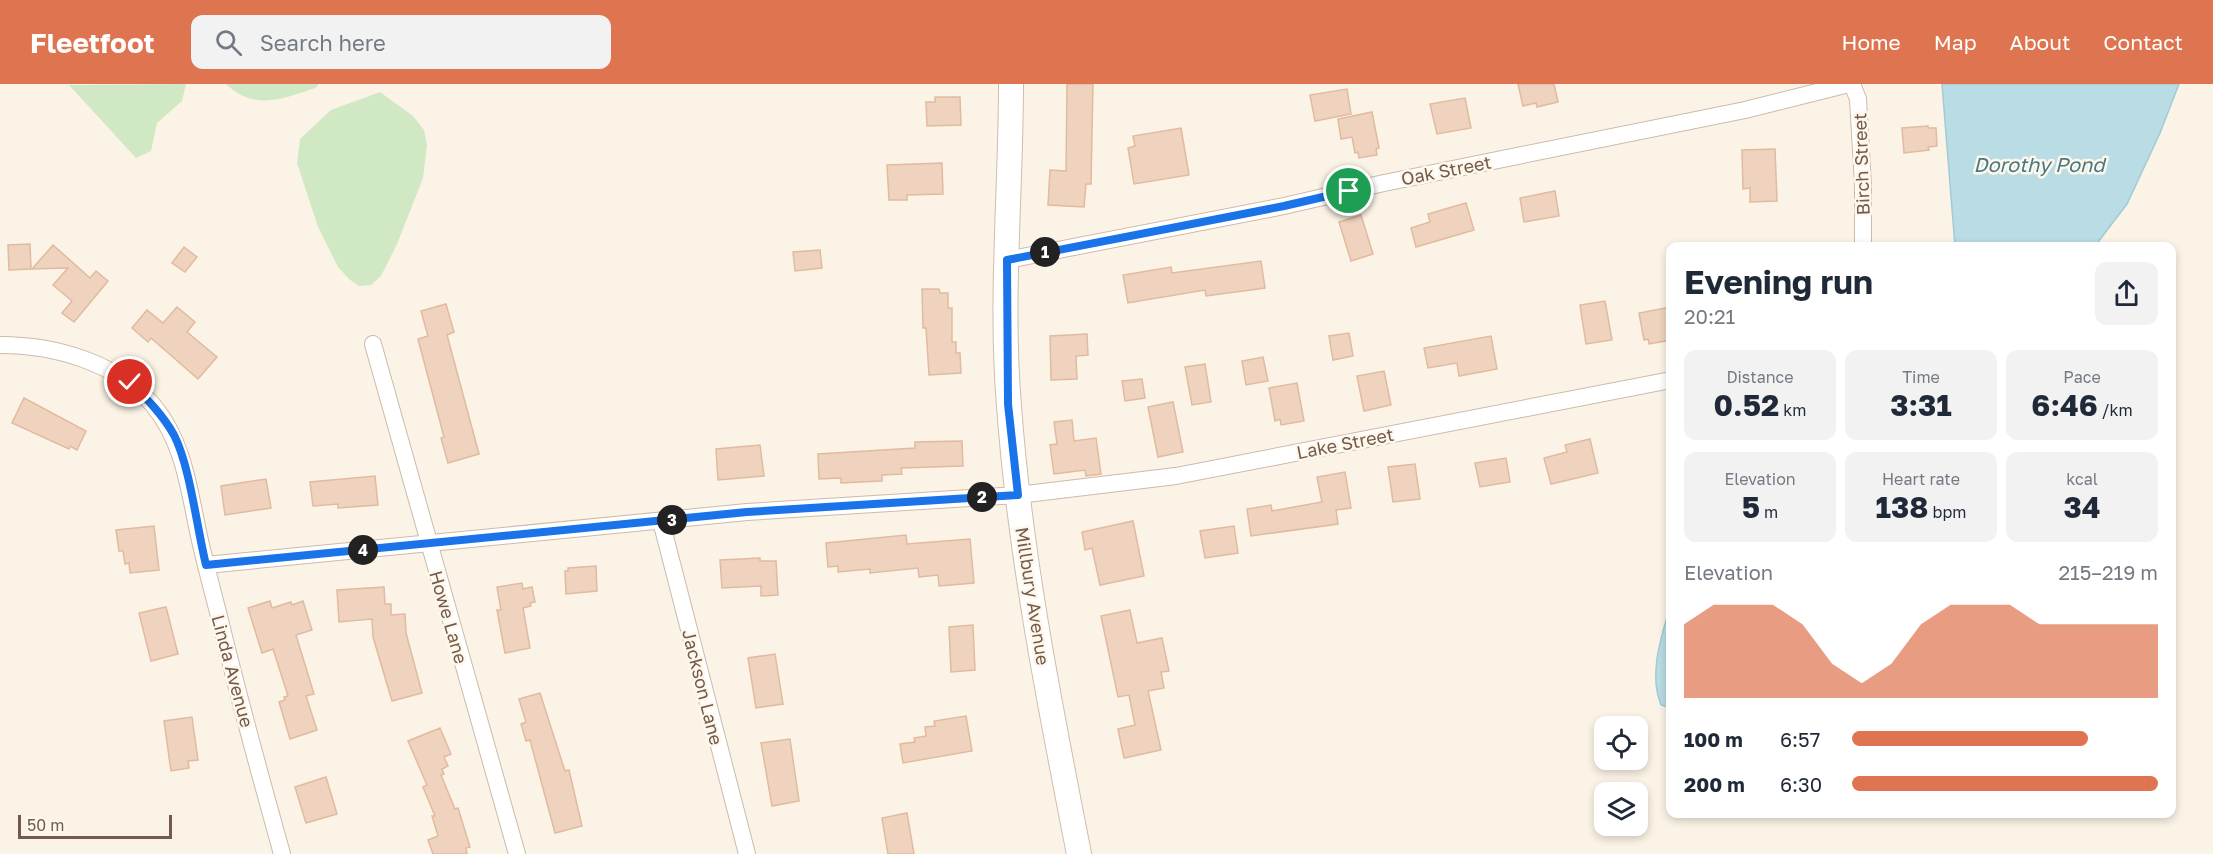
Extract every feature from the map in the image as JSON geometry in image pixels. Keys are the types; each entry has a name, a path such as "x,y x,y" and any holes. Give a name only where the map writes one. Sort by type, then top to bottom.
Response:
{"main road":[{"name":"Millbury Avenue","path":"1011,84 1007,260 1008,404 1018,495 1048,698 1079,854"}],"street":[{"name":"Oak Street","path":"1007,260 1284,206 1384,183 1745,110 1850,84"},
{"name":"Birch Street","path":"1850,84 1858,99 1863,185 1863,242"},
{"name":"Howe Lane","path":"373,344 517,854"},
{"name":"Linda Avenue","path":"0,345 20,345 64,353 98,364 130,382 153,405 174,436 282,854"},
{"name":"Lake Street","path":"206,565 747,512 1018,495 1176,476 1666,381"},
{"name":"Jackson Lane","path":"661,521 747,854"}],"green space":[{"path":"186,84 182,101 157,123 151,151 136,158 69,85"},
{"path":"226,84 319,84 315,88 280,99 258,100 247,98"},
{"path":"380,92 413,116 424,130 427,145 423,178 397,244 381,276 371,285 359,286 338,267 318,227 297,163 300,139 331,110"}],"water":[{"name":"Dorothy Pond","path":"1942,84 2179,84 2160,133 2127,204 2098,242 1955,242"},
{"path":"1666,621 1666,706 1661,705 1656,680 1658,654"}],"building":[{"path":"1067,84 1093,84 1091,184 1086,184 1084,207 1048,205 1050,170 1066,171"},
{"path":"1518,84 1554,84 1558,102 1537,107 1536,103 1523,106"},
{"path":"1347,89 1351,114 1315,121 1310,95"},
{"path":"935,97 960,97 961,125 927,126 926,102 935,102"},
{"path":"1465,98 1471,128 1437,134 1430,104"},
{"path":"1372,112 1379,148 1376,149 1377,155 1359,158 1358,152 1355,153 1352,137 1341,139 1338,119"},
{"path":"1928,126 1928,128 1936,128 1937,146 1928,147 1929,150 1904,153 1902,128"},
{"path":"1181,128 1189,175 1134,184 1128,148 1135,146 1133,136"},
{"path":"1775,149 1777,201 1750,202 1750,188 1743,189 1742,150"},
{"path":"942,163 943,194 907,195 907,200 889,200 887,165"},
{"path":"1555,191 1559,216 1524,222 1520,198"},
{"path":"1466,203 1474,230 1416,247 1411,228 1430,222 1428,214"},
{"path":"1361,215 1373,254 1351,261 1339,222"},
{"path":"30,244 31,269 9,270 8,245"},
{"path":"53,245 90,278 96,271 108,281 74,322 62,313 72,301 53,285 68,268 32,269"},
{"path":"184,247 197,257 185,272 172,263"},
{"path":"820,250 822,268 795,271 793,252"},
{"path":"1261,261 1265,288 1206,296 1205,290 1128,303 1123,275 1171,267 1172,273"},
{"path":"922,289 939,289 940,293 948,293 948,308 952,308 952,342 956,342 956,353 960,353 961,373 929,375 926,328 923,328"},
{"path":"1605,301 1612,340 1586,344 1580,305"},
{"path":"446,304 454,332 447,335 479,454 448,463 441,438 444,437 418,339 428,336 421,311"},
{"path":"177,307 195,322 187,332 217,357 198,379 151,338 148,342 132,328 147,310 163,323"},
{"path":"1666,308 1666,341 1649,344 1648,339 1644,340 1639,313"},
{"path":"1349,333 1353,356 1333,360 1329,336"},
{"path":"1087,334 1088,355 1076,356 1077,379 1051,380 1050,336"},
{"path":"1491,336 1497,369 1459,376 1457,363 1428,368 1424,348"},
{"path":"1263,357 1268,381 1246,385 1242,361"},
{"path":"1205,364 1211,402 1192,405 1185,367"},
{"path":"1384,371 1391,405 1364,411 1357,376"},
{"path":"1142,379 1145,398 1125,401 1122,381"},
{"path":"1297,383 1304,421 1281,425 1280,419 1275,421 1269,388"},
{"path":"24,398 86,431 77,450 70,446 69,449 12,423"},
{"path":"1173,402 1183,452 1158,457 1148,407"},
{"path":"1072,420 1074,441 1096,438 1101,474 1086,476 1085,470 1054,474 1050,445 1057,444 1054,422"},
{"path":"1590,439 1598,473 1551,484 1544,458 1567,452 1565,445"},
{"path":"962,441 963,466 901,468 902,474 882,475 882,481 841,483 841,478 819,479 818,454 915,448 915,442"},
{"path":"760,445 764,476 718,480 716,449"},
{"path":"1506,458 1510,482 1480,487 1475,463"},
{"path":"1415,464 1420,499 1393,502 1388,467"},
{"path":"1345,472 1351,508 1336,510 1338,524 1251,536 1247,509 1271,505 1272,511 1322,502 1317,477"},
{"path":"375,476 378,505 338,508 338,504 313,506 310,482"},
{"path":"266,479 271,508 225,515 221,486"},
{"path":"1133,521 1144,576 1100,585 1092,548 1085,550 1082,532"},
{"path":"154,526 159,570 130,573 129,563 125,564 123,551 119,551 116,530"},
{"path":"1234,526 1238,553 1205,558 1200,531"},
{"path":"906,535 907,544 970,539 974,583 939,586 938,575 919,577 918,568 870,573 870,569 838,572 838,566 828,567 826,543"},
{"path":"760,558 760,561 776,561 778,595 761,596 761,586 722,588 720,560"},
{"path":"596,566 597,591 566,594 565,571 568,571 568,568"},
{"path":"522,583 523,589 532,587 535,602 523,608 530,648 505,653 497,610 501,610 497,587"},
{"path":"384,587 385,604 391,604 391,615 405,614 406,633 422,693 392,701 373,637 372,619 339,622 337,590"},
{"path":"270,601 272,608 303,601 312,630 296,635 314,694 306,696 317,730 290,739 279,702 288,696 273,649 262,653 248,608"},
{"path":"166,607 178,654 151,661 139,613"},
{"path":"1130,610 1137,643 1162,638 1169,671 1161,672 1164,688 1148,691 1161,750 1124,758 1118,729 1135,725 1129,695 1118,697 1101,616"},
{"path":"973,625 975,670 951,672 949,627"},
{"path":"775,654 783,704 756,708 748,658"},
{"path":"540,693 565,771 569,770 582,826 555,833 530,740 526,741 521,724 526,722 519,699"},
{"path":"966,716 972,751 903,763 900,744 915,742 914,738 926,736 925,727 935,726 934,721"},
{"path":"192,717 198,760 188,761 189,768 171,771 164,721"},
{"path":"440,728 451,754 444,757 448,766 442,769 444,774 441,775 455,809 458,808 470,847 466,848 467,854 433,854 428,840 438,836 432,816 435,816 423,787 427,785 408,741"},
{"path":"790,739 799,801 772,806 761,743"},
{"path":"326,777 337,814 306,823 295,787"},
{"path":"907,813 914,854 888,854 882,818"}],"route":[{"path":"130,382 153,405 174,436 186,471 206,565 747,512 1018,495 1008,404 1007,260 1284,206 1349,191"}]}
